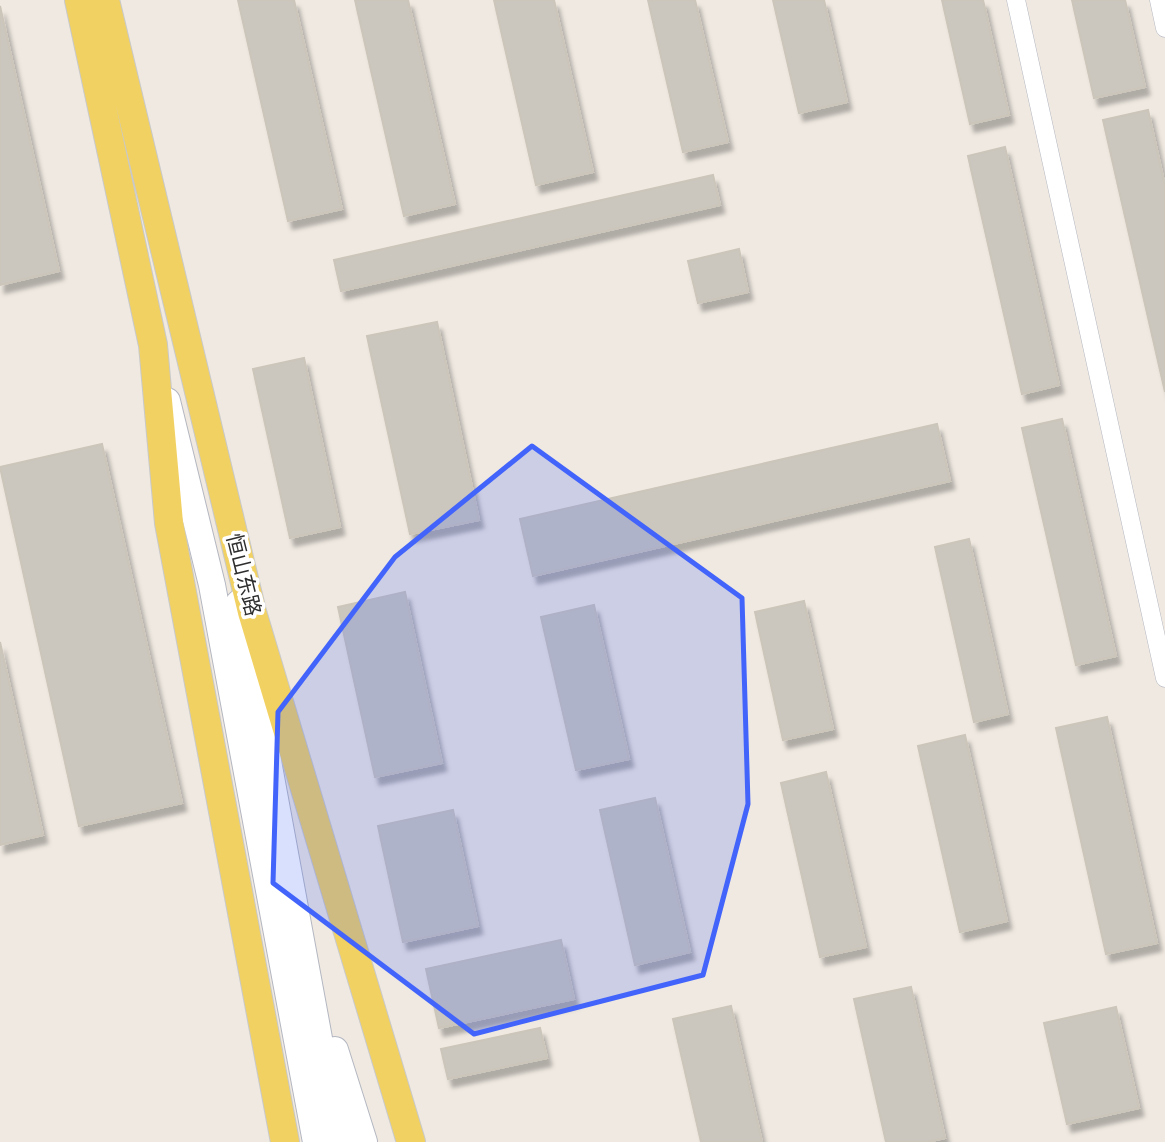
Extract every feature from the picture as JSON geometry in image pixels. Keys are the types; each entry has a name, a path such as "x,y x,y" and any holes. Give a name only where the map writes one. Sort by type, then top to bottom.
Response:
{"main road":[{"path":"79,0 153,345 212,585 316,1142"},
{"name":"恒山东路","path":"105,0 252,612 411,1142"},
{"path":"153,345 169,523 285,1142"},
{"path":"207,429 338,1142"},
{"path":"301,940 364,1142"}],"street":[{"path":"1016,0 1165,678"},
{"path":"1159,0 1165,28"}],"highlighted area":[{"path":"532,446 742,598 748,804 703,975 474,1034 273,883 278,712 395,557"}],"building":[{"path":"238,0 294,0 342,209 288,221"},
{"path":"355,0 408,0 455,204 404,216"},
{"path":"494,0 554,0 593,172 536,185"},
{"path":"648,0 695,0 728,142 683,152"},
{"path":"773,0 824,0 847,102 799,113"},
{"path":"942,0 983,0 1009,115 970,124"},
{"path":"1072,0 1125,0 1145,87 1094,98"},
{"path":"0,6 59,271 0,285"},
{"path":"1148,110 1165,186 1165,392 1103,120"},
{"path":"1005,147 1059,385 1022,394 968,156"},
{"path":"713,175 720,205 341,291 334,260"},
{"path":"739,249 748,292 698,303 688,261"},
{"path":"437,322 479,520 410,534 367,336"},
{"path":"304,358 340,527 290,538 253,369"},
{"path":"1062,419 1116,656 1076,665 1022,428"},
{"path":"937,424 950,481 533,576 520,519"},
{"path":"102,444 182,803 79,826 0,467"},
{"path":"969,539 1008,714 974,722 935,547"},
{"path":"405,592 442,763 375,777 338,607"},
{"path":"804,601 833,729 783,740 755,612"},
{"path":"594,605 629,759 576,770 541,617"},
{"path":"0,642 43,835 0,845"},
{"path":"1107,717 1157,943 1106,954 1056,728"},
{"path":"965,735 1007,921 960,932 918,746"},
{"path":"826,772 866,947 820,957 781,783"},
{"path":"655,798 690,952 635,965 600,810"},
{"path":"453,810 478,926 403,942 378,826"},
{"path":"561,940 574,999 439,1028 426,969"},
{"path":"911,987 945,1138 927,1142 886,1142 854,999"},
{"path":"731,1006 762,1142 701,1142 673,1019"},
{"path":"1116,1007 1139,1108 1067,1124 1044,1023"},
{"path":"540,1028 547,1058 448,1079 441,1049"}]}
